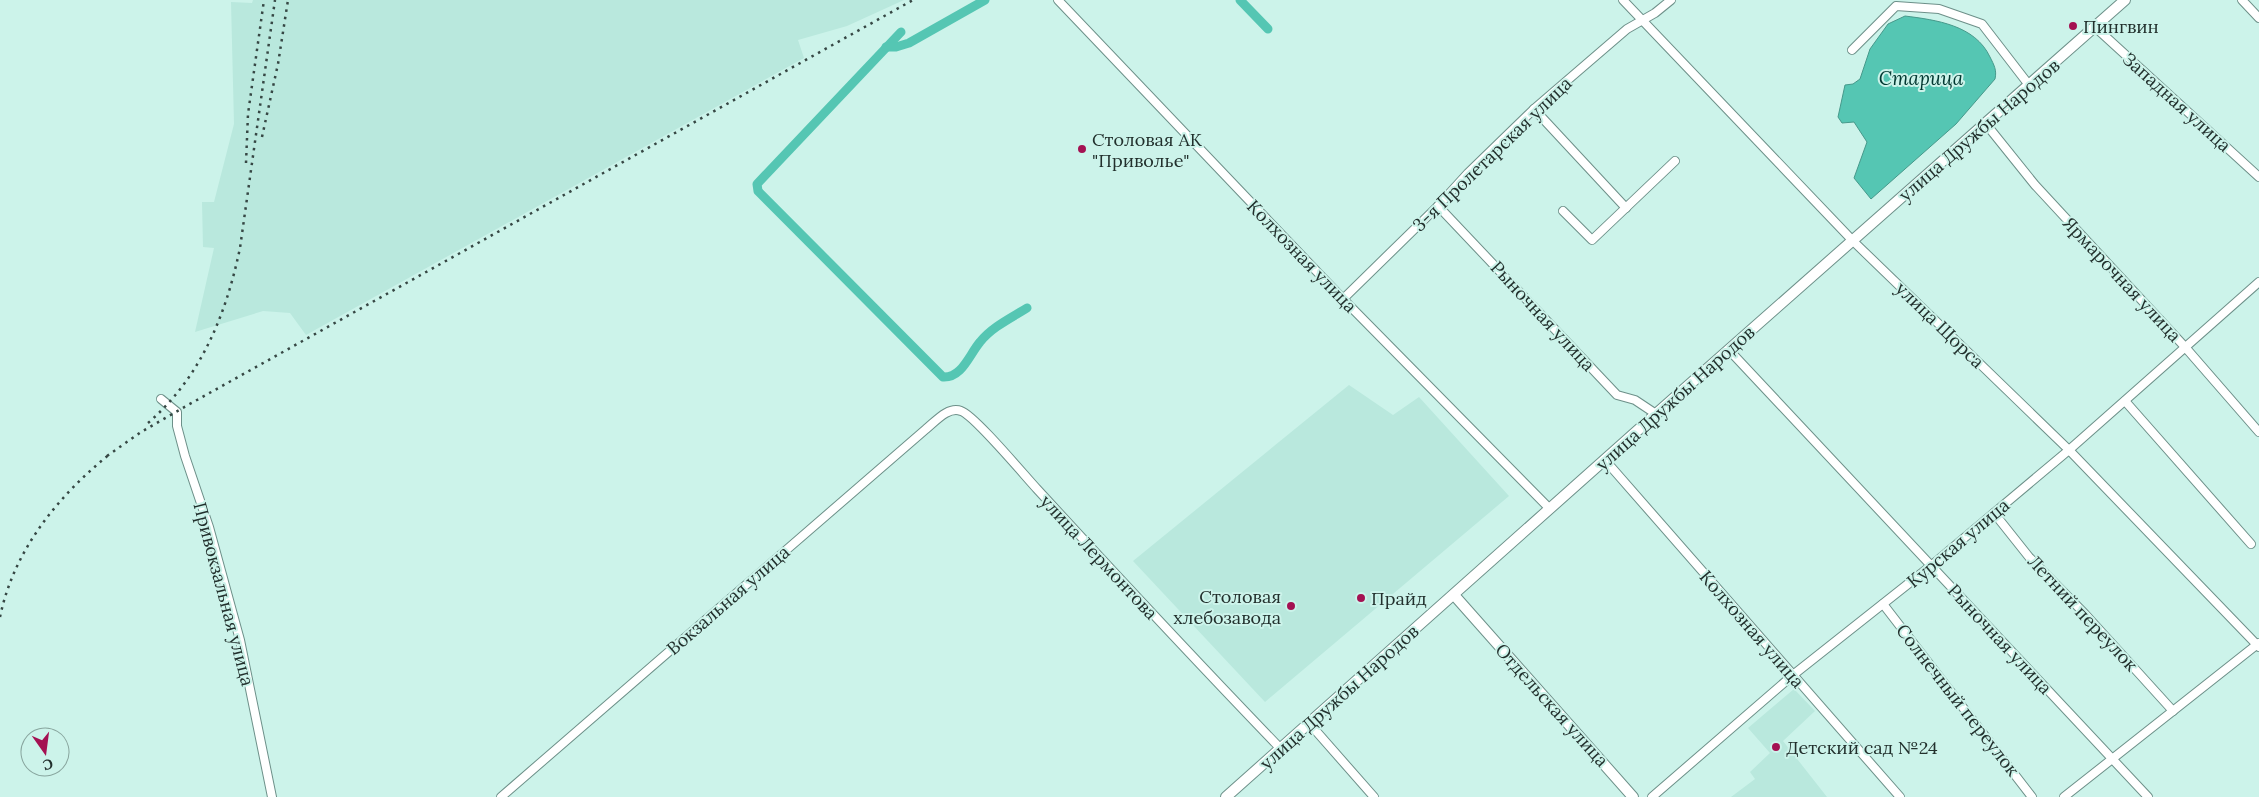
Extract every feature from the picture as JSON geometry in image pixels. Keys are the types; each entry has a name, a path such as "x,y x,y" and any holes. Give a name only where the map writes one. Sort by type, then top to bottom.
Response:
{"street":[{"name":"Колхозная улица","path":"1058,0 1343,299 1550,509"},
{"name":"улица Щорса","path":"1623,0 1852,240 2069,450 2258,645"},
{"name":"3-я Пролетарская улица","path":"1343,299 1534,108 1627,29 1642,21 1671,0"},
{"name":"улица Дружбы Народов","path":"1226,797 1852,240 2125,0"},
{"path":"2242,0 2259,18"},
{"path":"1852,50 1896,6 1939,10 1982,24 2029,85"},
{"name":"Западная улица","path":"2095,27 2259,177"},
{"path":"1534,108 1626,208"},
{"name":"Ярмарочная улица","path":"1986,124 2035,185 2186,347 2259,432"},
{"path":"1563,211 1592,240 1675,161"},
{"name":"Рыночная улица","path":"1438,206 1617,395 1635,400 1656,414"},
{"name":"Курская улица","path":"1652,797 1793,675 1932,565 2069,450 2259,282"},
{"name":"Рыночная улица","path":"1729,350 2148,797"},
{"name":"Привокзальная улица","path":"161,400 177,412 177,426 185,456 209,527 240,640 272,797"},
{"path":"2125,401 2251,544"},
{"name":"улица Лермонтова","path":"959,410 968,414 1152,615 1280,748"},
{"name":"Вокзальная улица","path":"501,797 926,429 948,411 959,410"},
{"name":"Колхозная улица","path":"1605,460 1900,797"},
{"name":"Летний переулок","path":"1994,513 2029,557 2085,614 2173,711"},
{"path":"1468,582 1464,596 1470,613"},
{"name":"Отдельская улица","path":"1454,595 1633,797"},
{"name":"Солнечный переулок","path":"1883,604 2032,797"},
{"path":"1432,614 1452,607 1470,613"},
{"path":"2064,797 2258,645"},
{"path":"1309,723 1374,797"}],"shaded area":[{"path":"253,0 904,0 847,26 798,40 804,58 306,335 290,313 263,311 195,332 214,248 203,247 202,202 214,202 234,124 231,2 252,3"},
{"path":"1349,385 1393,415 1419,397 1509,496 1265,702 1133,561"},
{"name":"Детский сад №24","path":"1794,689 1815,711 1783,741 1827,797 1731,797 1755,779 1750,772 1770,753 1748,728"}],"water":[{"name":"Старица","path":"1905,16 1942,22 1965,31 1983,46 1994,65 1996,76 1956,124 1871,199 1854,178 1867,142 1854,122 1842,123 1838,117 1845,85 1853,84 1860,79 1870,49 1888,24"}],"waterway":[{"path":"886,47 896,47 909,43 985,0"},
{"path":"1240,0 1268,29"},
{"path":"901,32 757,184 758,191 943,377 955,374 960,370 976,347 990,332 1027,308"}],"railway":[{"path":"246,163 248,114 264,0"},
{"path":"148,423 167,405 197,365 219,321 227,297 240,248 275,0"},
{"path":"262,137 278,64 288,0"},
{"path":"107,456 141,432 188,405 913,0"},
{"path":"0,617 16,569 41,525 74,487 111,453"}],"place":[{"name":"Пингвин","path":"2073,26"},
{"name":"Столовая АК \"Приволье\"","path":"1082,149"},
{"name":"Прайд","path":"1361,598"},
{"name":"Столовая хлебозавода","path":"1291,606"},
{"name":"Детский сад №24","path":"1776,747"}]}
